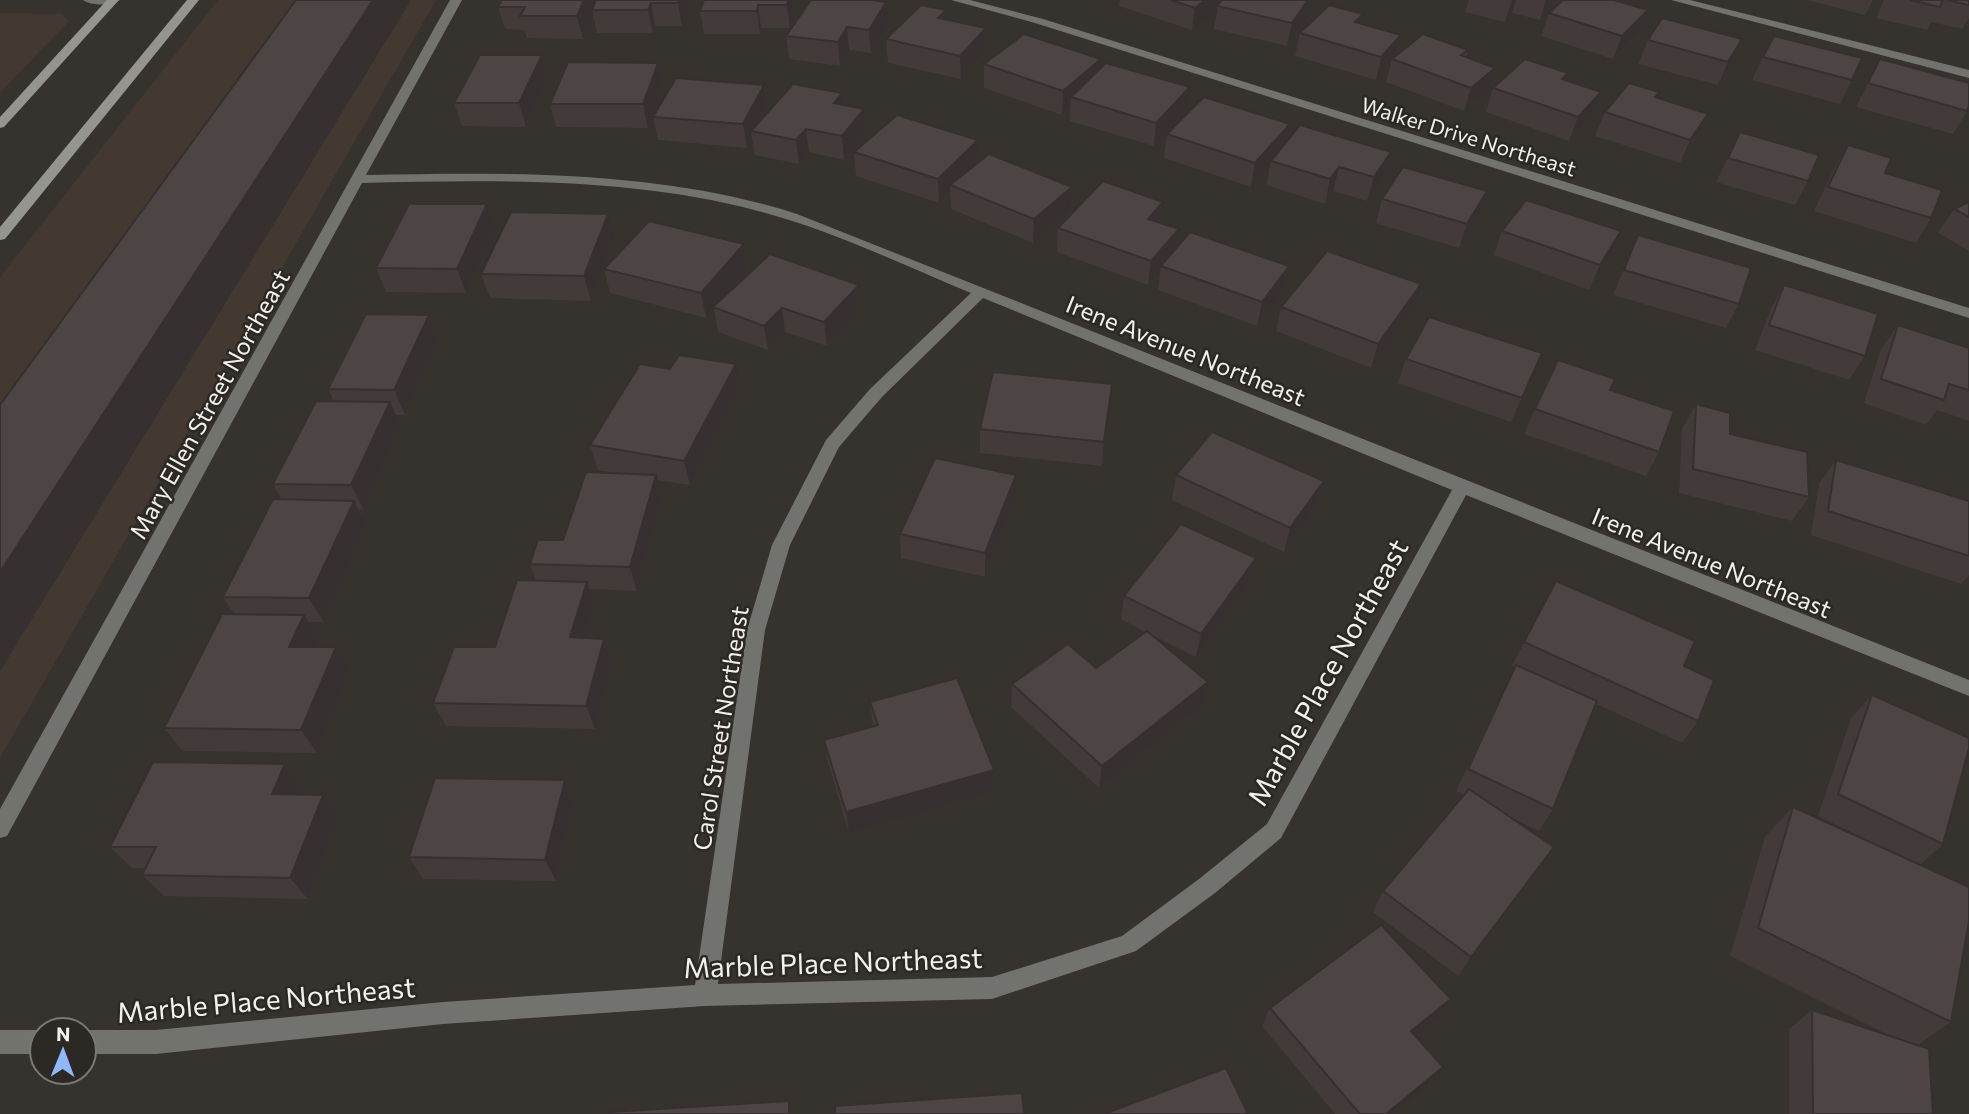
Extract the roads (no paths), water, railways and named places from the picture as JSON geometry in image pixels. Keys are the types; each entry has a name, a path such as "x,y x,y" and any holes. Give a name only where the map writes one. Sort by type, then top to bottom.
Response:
{"main road":[{"path":"0,124 113,0"},
{"path":"0,236 193,0"}],"street":[{"path":"89,0 113,0"},
{"name":"Mary Ellen Street Northeast","path":"0,829 456,0"},
{"name":"Walker Drive Northeast","path":"957,0 1066,30 1969,313"},
{"path":"1677,0 1969,74"},
{"name":"Irene Avenue Northeast","path":"359,179 517,177 607,182 673,190 753,205 817,225 1462,487 1969,688"},
{"name":"Carol Street Northeast","path":"705,995 755,630 781,545 832,444 876,393 981,291"},
{"name":"Marble Place Northeast","path":"98,1042 156,1042 443,1013 705,995 992,988 1128,944 1207,886 1274,831 1462,487"},
{"path":"0,1042 28,1042"}]}
